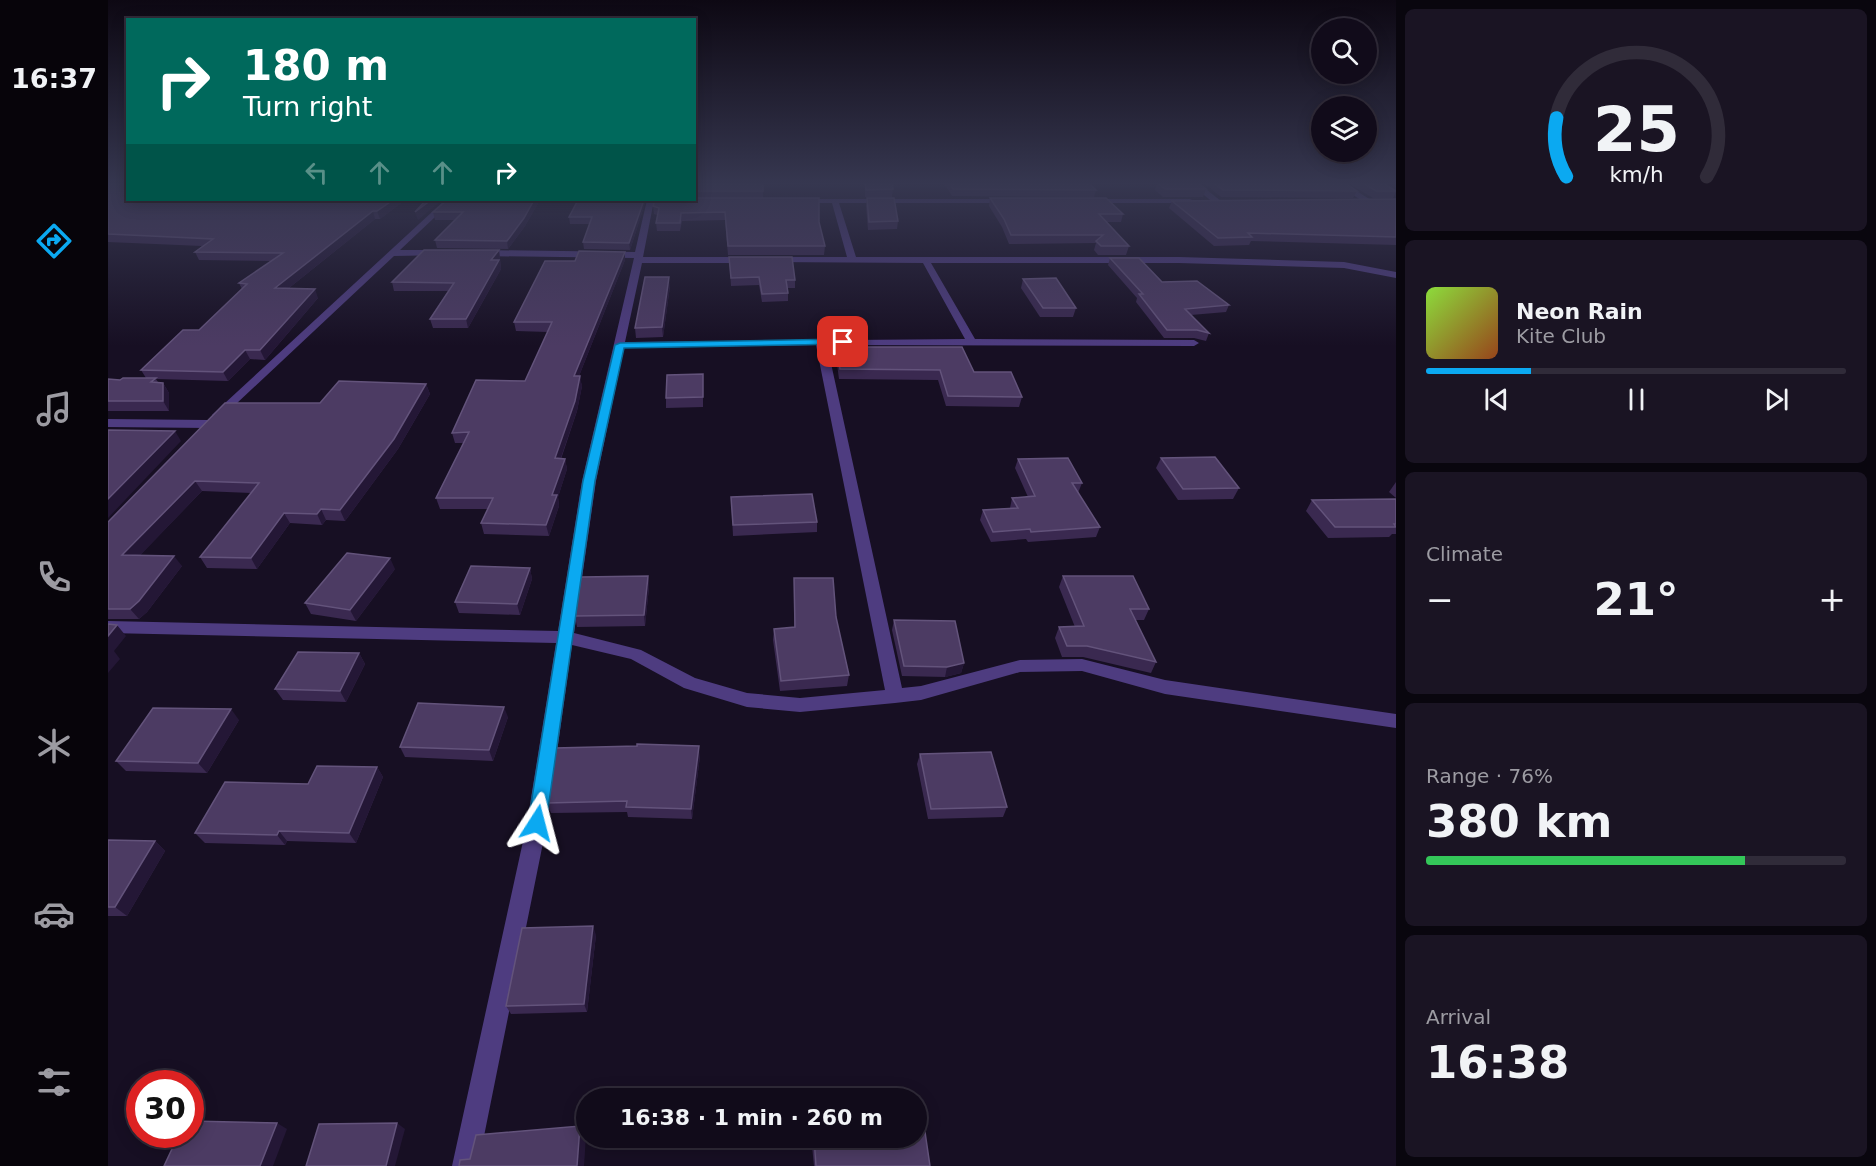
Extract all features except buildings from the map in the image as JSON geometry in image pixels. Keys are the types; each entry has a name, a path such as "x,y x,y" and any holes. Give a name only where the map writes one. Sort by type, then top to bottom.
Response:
{"street":[{"path":"108,423 204,428 410,237"},
{"path":"465,1166 537,823 589,481 645,237"},
{"path":"845,237 852,260"},
{"path":"394,253 453,253"},
{"path":"476,254 758,260"},
{"path":"769,260 1179,260 1344,265 1396,275"},
{"path":"926,261 972,343"},
{"path":"620,345 821,342 1194,343"},
{"path":"821,342 895,696"},
{"path":"108,627 565,637 634,654 690,683 747,699 800,705 921,693 1020,666 1083,665 1165,687 1396,721"}],"route":[{"path":"537,823 589,481 620,345 843,342"}]}
